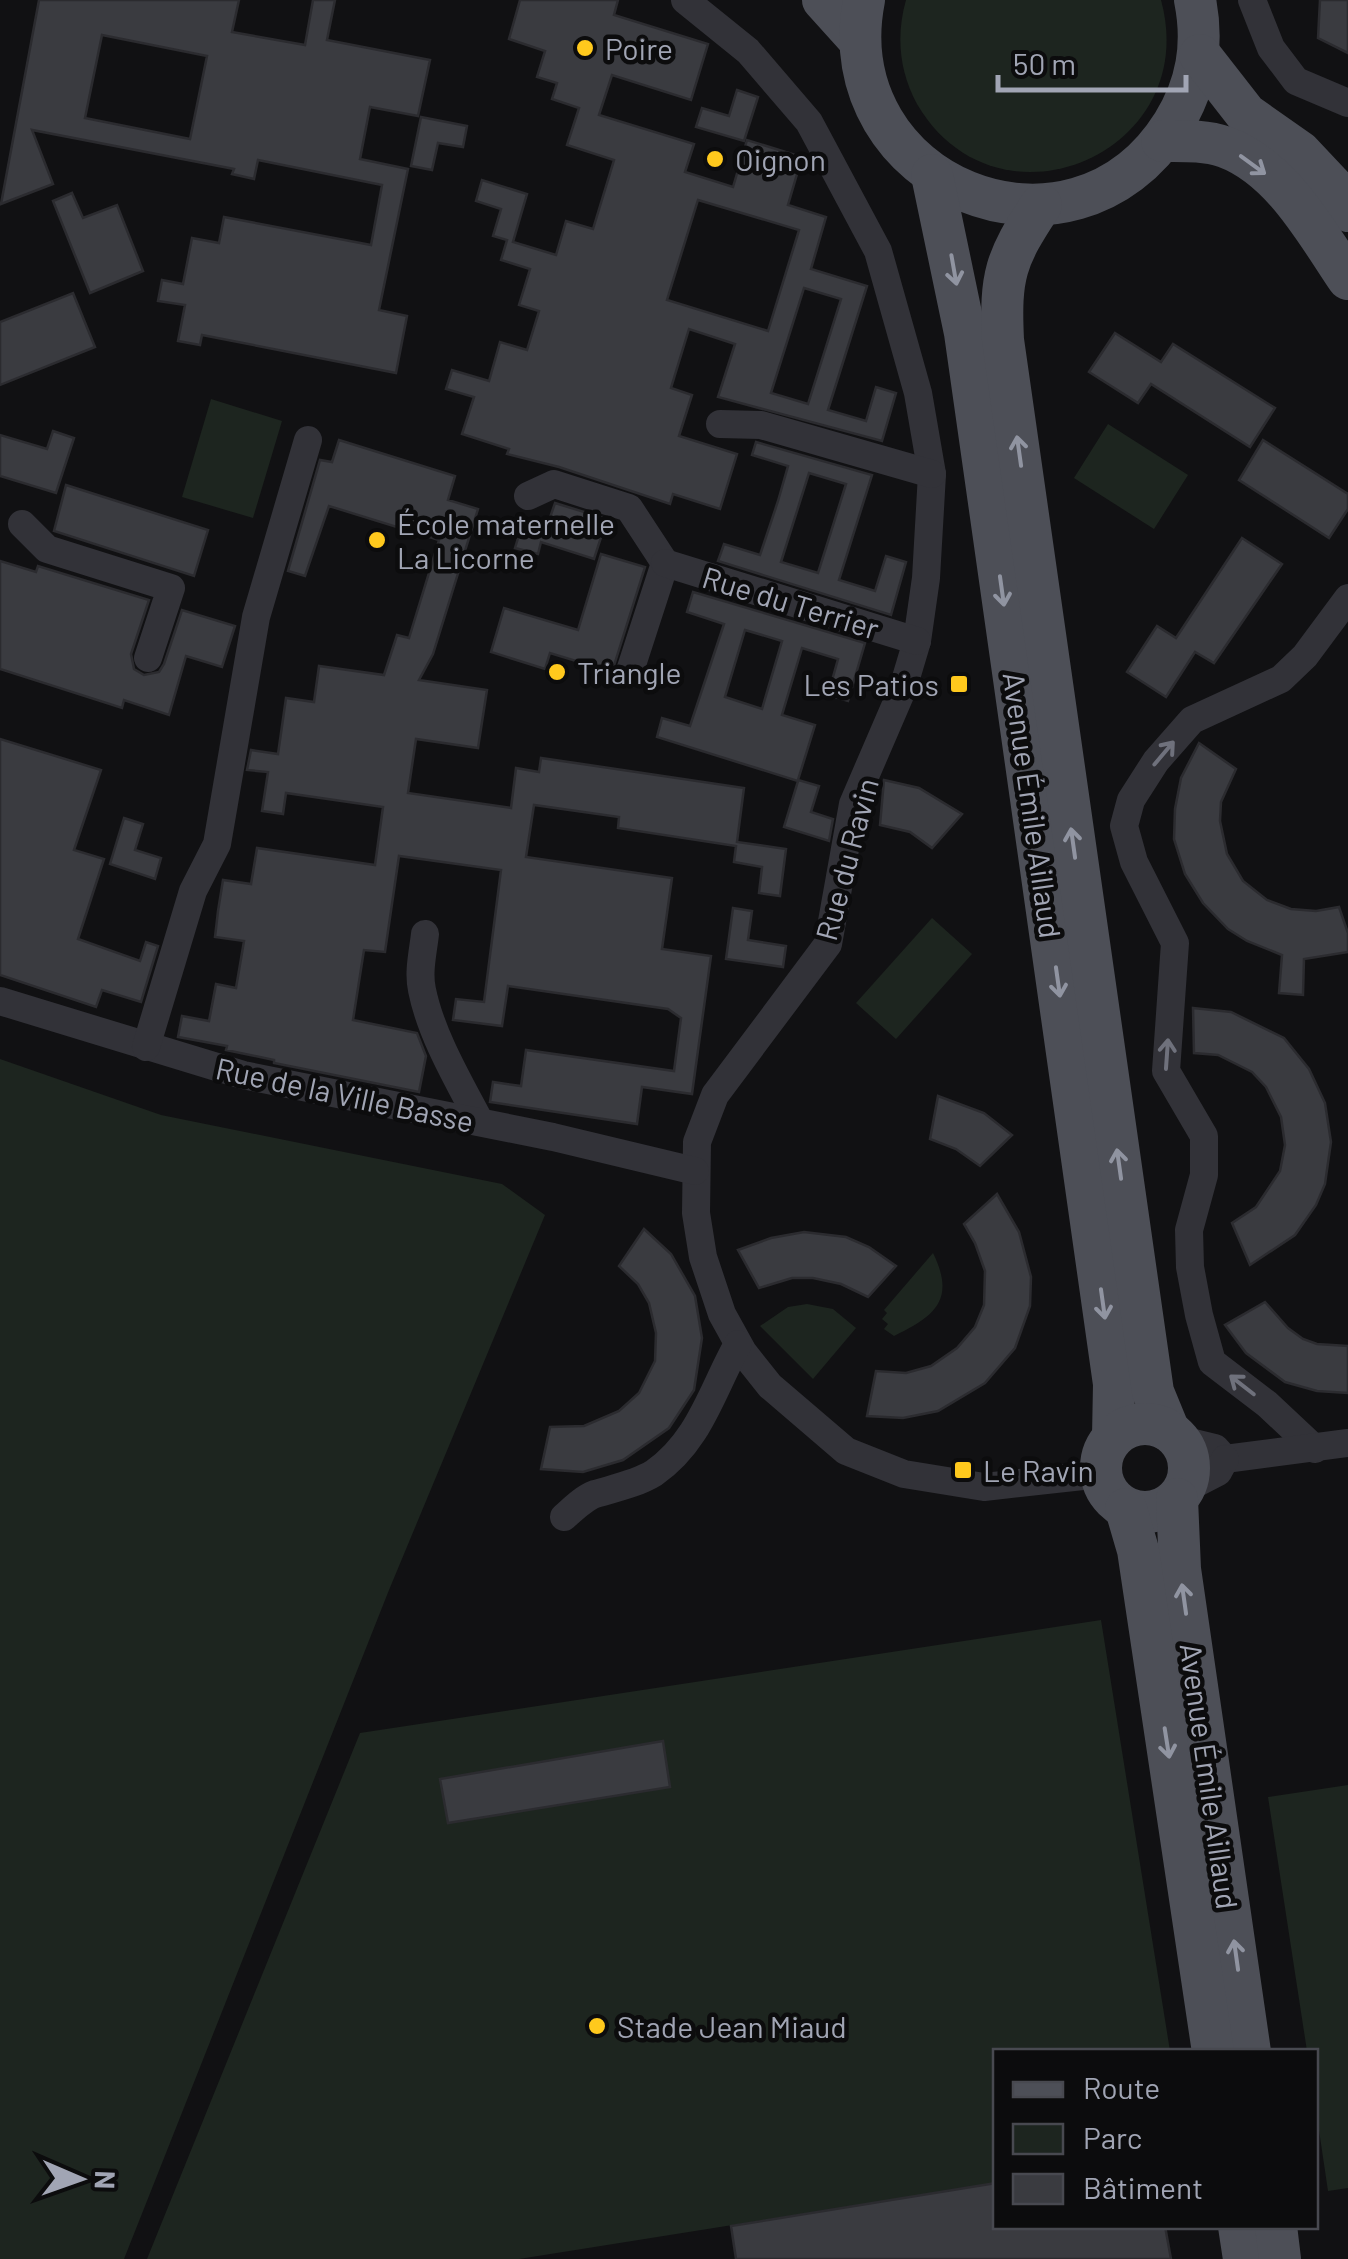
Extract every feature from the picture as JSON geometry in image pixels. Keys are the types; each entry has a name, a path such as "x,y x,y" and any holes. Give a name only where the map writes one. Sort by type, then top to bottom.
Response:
{"main road":[{"path":"823,0 862,20 866,79 880,115 902,147 932,175 984,200 1041,206 1077,199 1110,185 1141,164 1162,141 1186,102 1200,55 1195,0"},
{"path":"1200,55 1246,114 1300,152 1333,186 1348,211"},
{"path":"1162,141 1192,141 1226,148 1258,166 1297,205 1348,279"},
{"name":"Avenue Émile Aillaud","path":"932,175 965,333 1114,1384 1107,1456"},
{"name":"Avenue Émile Aillaud","path":"1041,206 1014,245 1001,292 1003,340 1152,1392 1174,1435"},
{"path":"1155,1425 1174,1435 1189,1462 1181,1494 1153,1512 1126,1509 1105,1488 1107,1456 1125,1428 1155,1425"},
{"name":"Avenue Émile Aillaud","path":"1181,1494 1178,1559 1250,2049"},
{"name":"Avenue Émile Aillaud","path":"1126,1509 1138,1550 1213,2049"},
{"path":"1240,2229 1244,2259"},
{"path":"1276,2229 1280,2259"}],"street":[{"name":"Rue du Ravin","path":"685,0 748,52 809,122 878,251 918,393 932,474 926,578 917,641 901,692 853,804 828,944 715,1095 696,1142 696,1213 704,1257 722,1314 738,1344 770,1386 846,1451 904,1474 984,1487 1107,1456"},
{"path":"1252,0 1271,48 1296,81 1348,103"},
{"path":"720,424 761,424 932,474"},
{"path":"146,1047 193,892 217,844 256,618 308,440"},
{"path":"528,496 554,484 629,508 665,563 629,674"},
{"path":"22,524 48,549 171,588 148,658"},
{"name":"Rue du Terrier","path":"665,563 917,641"},
{"path":"1315,1449 1267,1404 1212,1362 1198,1315 1190,1267 1189,1230 1204,1175 1204,1136 1166,1072 1175,942 1134,862 1124,826 1131,800 1156,761 1192,720 1281,679 1305,656 1348,598"},
{"path":"425,934 420,969 422,990 442,1043 480,1122"},
{"name":"Rue de la Ville Basse","path":"0,1001 244,1075 695,1170"},
{"path":"564,1517 592,1495 652,1473 686,1444 707,1411 738,1344"},
{"path":"1174,1435 1215,1448 1225,1458"},
{"path":"1225,1458 1348,1443"},
{"path":"1181,1494 1218,1472 1225,1458"}],"green space":[{"path":"906,0 1161,0 1166,54 1152,100 1123,136 1085,161 1040,172 995,167 952,145 917,104 906,79 901,53"},
{"path":"211,399 282,421 253,518 182,497"},
{"path":"1108,424 1188,475 1154,529 1074,478"},
{"path":"932,918 972,954 896,1039 856,1003"},
{"path":"0,1059 161,1115 502,1184 545,1215 389,1590 124,2259 0,2259"},
{"path":"933,1253 940,1269 942,1295 921,1321 894,1336 884,1329 888,1324 882,1319 887,1313 884,1310"},
{"path":"807,1304 833,1309 856,1328 813,1379 760,1326 788,1307"},
{"path":"1101,1620 1170,2049 993,2049 993,2183 519,2259 147,2259 360,1733"},
{"path":"1348,1785 1348,2188 1328,2191 1318,2124 1318,2049 1307,2049 1268,1797"}],"building":[{"path":"39,0 239,0 232,32 305,45 313,0 335,0 327,40 430,60 418,116 370,107 360,159 408,169 379,310 407,316 396,373 202,335 200,345 178,341 185,305 158,301 162,280 183,284 192,238 219,243 224,217 371,245 382,185 258,160 254,179 232,174 234,169 32,130 53,184 1,204","holes":["102,35 207,56 190,139 85,118"]},
{"path":"520,0 618,0 614,15 708,44 691,100 612,75 599,115 694,144 685,172 733,187 747,140 802,157 788,205 826,217 811,269 867,286 828,410 866,421 876,387 896,393 882,441 718,397 735,344 689,329 671,388 692,395 679,436 737,454 720,509 673,494 670,504 507,454 509,449 462,434 474,397 446,389 452,370 489,381 500,342 527,350 539,311 519,305 530,269 501,260 507,240 493,236 501,209 476,201 482,180 527,194 513,242 556,255 566,221 593,229 614,160 567,145 579,108 552,99 557,83 537,77 545,51 509,39","holes":["698,200 799,230 768,331 667,300","804,288 841,299 808,404 771,393"]},
{"path":"1320,0 1348,0 1348,53 1318,38"},
{"path":"737,90 758,97 744,141 696,127 702,108 729,116"},
{"path":"421,117 467,126 463,147 438,143 432,170 411,166"},
{"path":"72,193 83,218 117,205 143,271 90,293 53,201"},
{"path":"73,293 95,347 0,385 0,322"},
{"path":"1115,333 1161,362 1173,344 1275,408 1250,447 1151,384 1138,403 1089,372"},
{"path":"53,431 74,438 56,493 0,476 0,435 47,449"},
{"path":"339,440 455,476 448,500 478,509 433,654 419,680 487,690 478,748 416,739 408,793 511,808 516,768 539,772 541,758 589,765 744,788 737,842 786,849 780,896 759,893 762,867 734,862 736,846 618,828 619,817 534,805 526,857 672,878 662,949 711,956 692,1094 642,1087 637,1124 490,1102 493,1082 521,1086 526,1050 674,1071 681,1018 668,1009 508,986 502,1026 453,1020 456,999 484,1002 501,870 399,856 385,952 364,950 353,1020 417,1033 426,1056 419,1092 274,1063 226,1050 227,1046 178,1037 182,1016 209,1021 216,984 236,988 244,941 215,937 218,911 223,880 251,884 257,848 375,865 383,807 286,793 283,814 262,811 268,772 247,770 251,750 278,754 286,698 314,702 319,666 384,675 397,635 409,638 439,540 329,506 305,576 288,571 320,460 332,462"},
{"path":"1263,440 1348,494 1348,509 1329,538 1239,480"},
{"path":"756,442 872,475 839,580 875,591 886,556 906,562 891,615 718,561 724,544 760,555 778,501 788,466 752,455","holes":["809,473 846,484 818,573 781,562"]},
{"path":"66,485 208,530 194,576 54,531"},
{"path":"555,503 607,519 594,559 541,542 538,554 515,548 522,525 545,532"},
{"path":"1242,538 1282,564 1214,663 1195,652 1166,697 1127,672 1157,626 1176,638"},
{"path":"601,554 645,567 612,672 550,653 545,669 491,652 504,608 578,630"},
{"path":"0,561 36,572 38,566 149,600 131,654 134,669 144,675 159,672 164,664 182,610 235,626 222,667 186,656 169,715 124,700 122,708 0,669"},
{"path":"693,592 865,643 848,701 828,695 838,659 802,648 782,715 815,725 798,780 819,786 811,812 833,819 829,841 784,827 798,781 657,737 662,718 690,726 724,624 687,612","holes":["745,630 782,641 762,709 725,697"]},
{"path":"0,739 101,770 74,850 104,859 78,939 140,961 146,942 158,946 141,1002 102,990 96,1007 0,975"},
{"path":"1199,743 1236,769 1221,802 1220,821 1227,854 1243,881 1267,900 1291,909 1316,911 1339,907 1348,933 1348,952 1304,959 1303,995 1279,993 1282,955 1228,929 1203,903 1185,874 1174,839 1175,809 1181,778"},
{"path":"884,780 919,788 962,814 932,848 910,832 880,825"},
{"path":"124,818 143,824 135,850 161,858 155,879 110,864"},
{"path":"733,908 752,911 748,940 786,946 783,967 726,959"},
{"path":"1193,1008 1231,1012 1284,1038 1309,1069 1325,1103 1331,1142 1325,1184 1316,1205 1295,1235 1250,1265 1232,1223 1256,1207 1280,1171 1285,1145 1281,1117 1266,1087 1252,1072 1218,1055 1194,1053"},
{"path":"938,1096 984,1113 1012,1135 980,1166 956,1149 930,1139"},
{"path":"997,1194 1019,1232 1031,1277 1030,1306 1015,1348 985,1383 938,1411 903,1418 867,1416 876,1371 906,1373 931,1366 957,1348 975,1327 984,1305 985,1271 964,1224"},
{"path":"644,1229 671,1254 695,1296 702,1338 694,1390 669,1428 623,1460 583,1472 541,1469 550,1427 584,1426 619,1411 639,1393 655,1361 656,1333 649,1303 638,1284 619,1266"},
{"path":"804,1232 846,1237 896,1266 868,1297 841,1284 813,1278 792,1278 759,1288 738,1250"},
{"path":"1265,1302 1303,1339 1348,1346 1348,1393 1317,1391 1285,1382 1246,1353 1225,1325"},
{"path":"663,1741 670,1787 448,1823 440,1779"},
{"path":"993,2183 993,2229 1166,2229 1171,2259 736,2259 731,2226"}],"place":[{"name":"Poire","path":"585,48"},
{"name":"Oignon","path":"715,159"},
{"name":"École maternelle La Licorne","path":"377,540"},
{"name":"Triangle","path":"557,672"},
{"name":"Les Patios","path":"959,684"},
{"name":"Le Ravin","path":"963,1470"},
{"name":"Stade Jean Miaud","path":"597,2026"}]}
